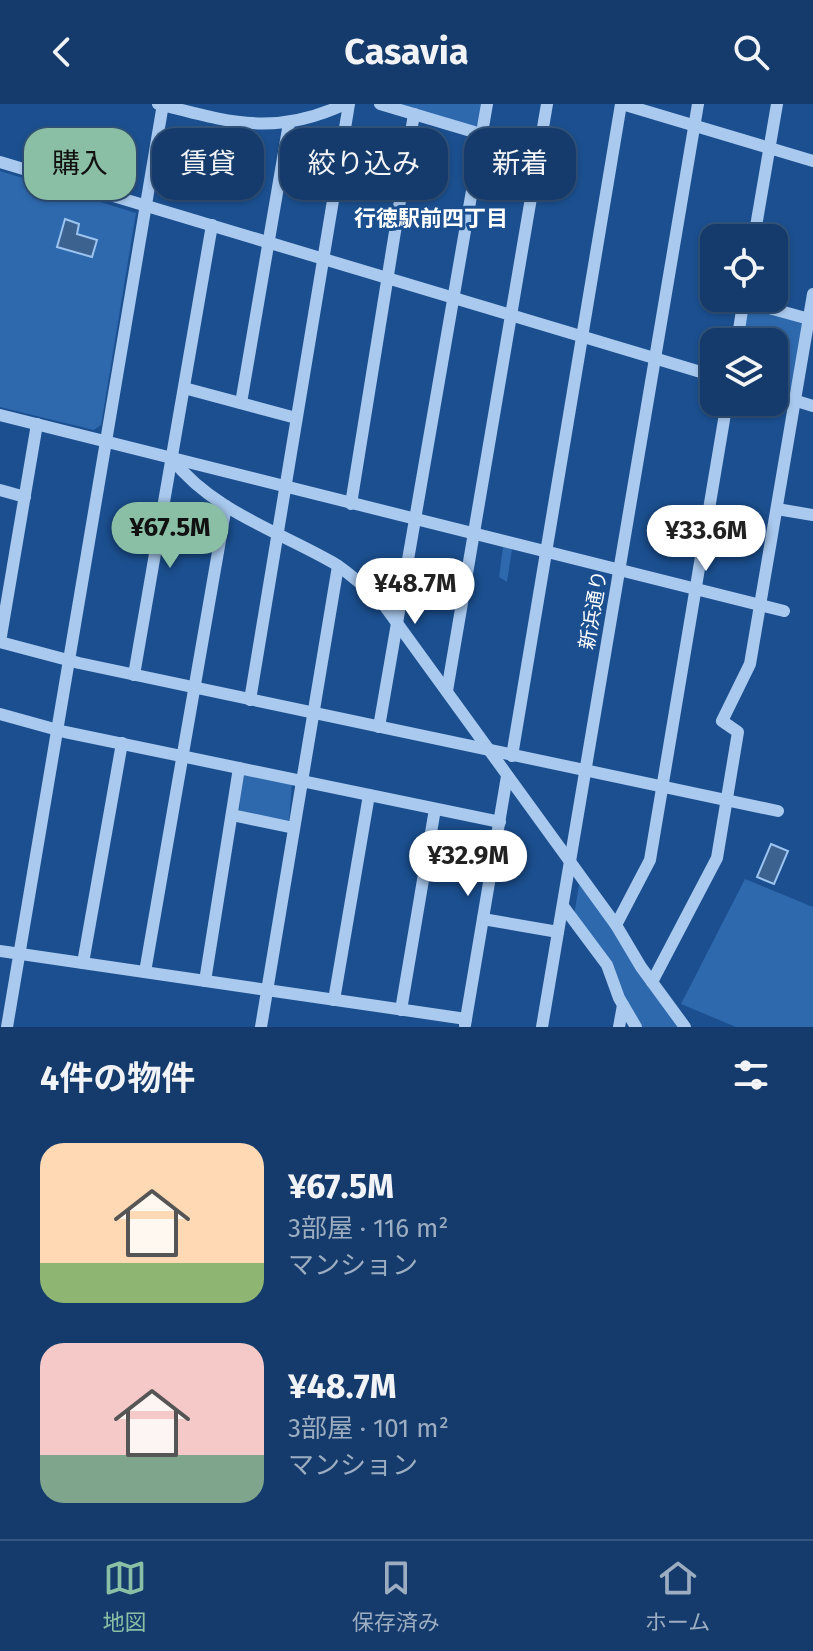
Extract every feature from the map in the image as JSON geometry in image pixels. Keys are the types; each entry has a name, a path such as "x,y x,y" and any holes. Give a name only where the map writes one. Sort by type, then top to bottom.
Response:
{"street":[{"path":"8,1026 161,104 238,125 289,123 347,104 250,700"},
{"path":"380,104 464,129"},
{"path":"482,128 487,104"},
{"path":"447,691 547,104"},
{"path":"512,756 621,104 813,161"},
{"name":"新浜通り","path":"542,1027 698,104"},
{"path":"756,224 777,104"},
{"path":"351,504 414,114"},
{"path":"241,403 289,123"},
{"path":"0,162 700,372"},
{"path":"379,727 470,200"},
{"path":"134,675 212,225"},
{"path":"652,982 717,858 738,732 722,721 750,664 794,400 809,341 813,294"},
{"path":"785,312 809,319"},
{"path":"184,388 296,418"},
{"path":"788,398 813,406"},
{"path":"0,415 784,611"},
{"path":"616,925 650,860 725,416"},
{"path":"37,424 25,497 6,566 0,642 69,661 778,811"},
{"path":"172,459 190,481 226,506 338,566 381,601 616,925 685,1027"},
{"path":"0,490 25,497"},
{"path":"145,972 226,506"},
{"path":"777,509 813,515"},
{"path":"261,1027 338,566"},
{"path":"0,714 57,730 500,822"},
{"path":"83,963 122,743"},
{"path":"205,981 239,768"},
{"path":"0,951 401,1010 466,1023 507,776"},
{"path":"334,1000 369,795"},
{"path":"401,1010 435,809"},
{"path":"232,815 294,828"},
{"path":"563,906 610,970 623,1005 636,1027"},
{"path":"483,919 558,932"},
{"path":"619,1027 623,1005"}],"shaded area":[{"path":"395,104 481,104 478,125 474,127"},
{"path":"0,171 24,178 24,200 94,200 136,213 101,425 94,430 0,407"},
{"path":"65,219 79,224 77,234 97,240 92,257 57,247"},
{"path":"748,312 767,312 804,324 793,388 788,391 788,328 744,328"},
{"path":"503,547 512,549 507,582 499,577"},
{"path":"246,774 292,784 289,820 285,823 239,813 242,776"},
{"path":"771,844 788,851 774,884 757,877"},
{"path":"745,879 813,907 813,1027 736,1027 681,1004"},
{"path":"579,885 583,886 680,1027 641,1027 574,915"}],"district":[{"name":"行徳駅前四丁目","path":"431,218"}]}
